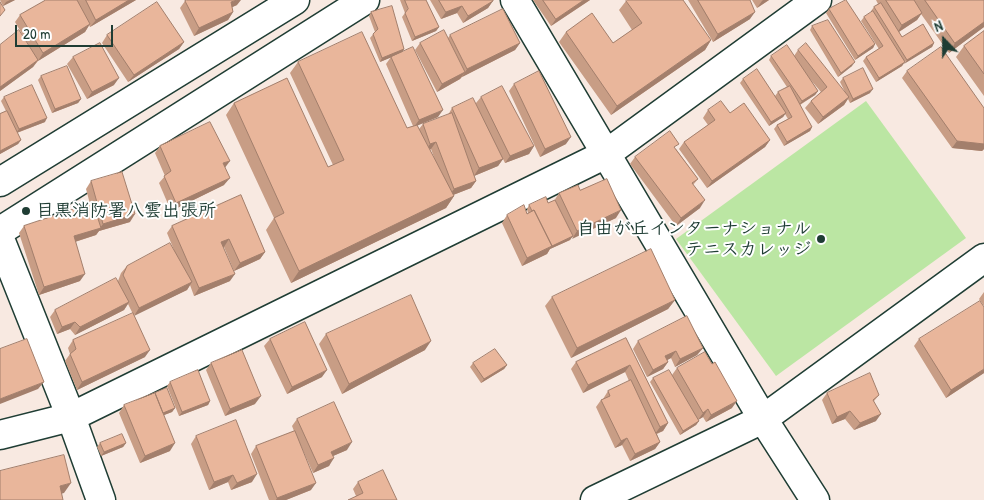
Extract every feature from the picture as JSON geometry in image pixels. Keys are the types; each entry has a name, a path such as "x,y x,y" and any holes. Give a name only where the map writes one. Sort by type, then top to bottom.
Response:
{"street":[{"path":"0,182 295,0"},
{"path":"0,231 365,0"},
{"path":"515,0 763,418 815,500"},
{"path":"0,435 71,417 606,154 817,0"},
{"path":"0,239 71,417 101,500"},
{"path":"595,500 763,418 984,258"}],"green space":[{"name":"自由が丘インターナショナル テニスカレッジ","path":"866,101 966,238 776,376 676,239"}],"building":[{"path":"46,0 77,0 90,24 43,53 20,15"},
{"path":"86,0 129,0 96,20"},
{"path":"237,0 231,2 233,12 199,28 185,1"},
{"path":"405,0 426,0 439,27 415,37 405,13 408,9"},
{"path":"439,0 493,1 468,16 462,6 446,12"},
{"path":"543,0 584,0 556,19"},
{"path":"627,0 683,0 711,40 617,106 566,32 592,13 613,43 642,23"},
{"path":"698,0 750,0 755,12 718,34"},
{"path":"846,0 875,44 858,56 829,9"},
{"path":"886,0 914,0 922,13 902,25"},
{"path":"925,0 984,0 984,22 955,43"},
{"path":"0,2 5,10 0,16"},
{"path":"157,2 184,42 134,75 107,35"},
{"path":"881,3 902,37 923,24 934,43 907,60 874,7"},
{"path":"392,6 404,49 382,58 373,34 378,29 371,12"},
{"path":"503,9 520,43 467,69 450,35"},
{"path":"873,11 905,62 879,78 866,57 883,46 864,17"},
{"path":"828,20 855,62 841,73 812,26"},
{"path":"19,30 38,60 0,87 0,45"},
{"path":"444,30 465,72 442,84 420,43"},
{"path":"984,31 984,74 964,46"},
{"path":"362,32 407,128 417,125 454,196 299,271 274,218 284,213 234,103 287,78 328,167 344,160 298,62"},
{"path":"100,43 119,78 92,92 73,57"},
{"path":"806,43 849,97 823,117 811,101 827,87 798,50"},
{"path":"787,45 818,91 802,101 771,56"},
{"path":"413,47 443,110 419,120 391,57"},
{"path":"941,47 984,108 984,144 957,141 907,71"},
{"path":"67,66 81,99 55,109 41,76"},
{"path":"863,68 873,89 853,99 843,78"},
{"path":"757,69 786,113 771,122 743,79"},
{"path":"539,71 571,137 545,149 514,84"},
{"path":"32,85 47,118 19,129 4,97"},
{"path":"502,86 534,146 510,156 481,97"},
{"path":"790,86 812,127 787,142 777,125 792,117 778,92"},
{"path":"473,98 503,159 479,168 452,108"},
{"path":"721,101 730,113 744,103 770,140 712,181 684,142 715,120 708,110"},
{"path":"7,111 21,140 0,151 0,114"},
{"path":"452,113 476,181 454,189 436,142 430,144 423,124"},
{"path":"210,122 230,161 223,163 230,178 176,203 164,176 171,171 160,146"},
{"path":"670,131 679,144 674,147 698,179 692,183 705,200 681,218 635,157"},
{"path":"122,172 135,214 103,224 91,181"},
{"path":"607,179 621,210 577,231 559,193 578,185 580,190"},
{"path":"241,195 265,252 240,263 229,239 221,242 235,274 199,288 172,226"},
{"path":"546,197 548,203 555,200 573,236 552,246 534,210 532,211 529,205"},
{"path":"93,203 101,228 74,236 85,274 44,287 24,226"},
{"path":"524,205 527,214 534,210 552,246 527,258 507,215"},
{"path":"170,243 192,282 139,308 123,275 127,266"},
{"path":"651,249 675,300 577,348 552,297"},
{"path":"116,278 129,302 80,327 75,322 62,327 55,310"},
{"path":"411,295 431,341 349,384 326,334"},
{"path":"980,301 984,307 984,369 951,390 919,339"},
{"path":"133,313 150,350 82,382 70,354 76,349 73,340"},
{"path":"687,316 703,348 680,359 676,351 665,356 668,362 653,370 638,341"},
{"path":"305,322 327,370 292,387 270,339"},
{"path":"626,338 668,423 660,427 630,365 588,385 576,362"},
{"path":"27,339 44,382 0,399 0,349"},
{"path":"495,349 507,365 484,379 473,363"},
{"path":"242,350 261,396 230,409 211,363"},
{"path":"705,352 712,364 715,362 737,401 711,415 708,409 703,413 677,368"},
{"path":"198,370 210,401 182,412 170,382"},
{"path":"669,370 699,421 683,431 653,378"},
{"path":"870,373 879,395 873,400 881,414 860,423 850,411 837,417 827,393"},
{"path":"631,380 660,442 635,454 627,438 621,441 601,400 610,396 608,391"},
{"path":"167,388 175,408 163,413 155,393"},
{"path":"155,393 175,443 145,456 124,405"},
{"path":"334,402 352,442 331,452 334,458 318,465 297,419"},
{"path":"236,420 257,474 237,483 233,475 214,482 196,436"},
{"path":"295,431 316,483 277,498 256,446"},
{"path":"122,434 126,443 104,452 100,443"},
{"path":"64,455 71,483 60,486 63,500 0,500 0,471"},
{"path":"383,470 397,500 348,500 363,493 358,482"}],"place":[{"name":"目黒消防署八雲出張所","path":"26,211"},
{"name":"自由が丘インターナショナル テニスカレッジ","path":"821,239"}]}
